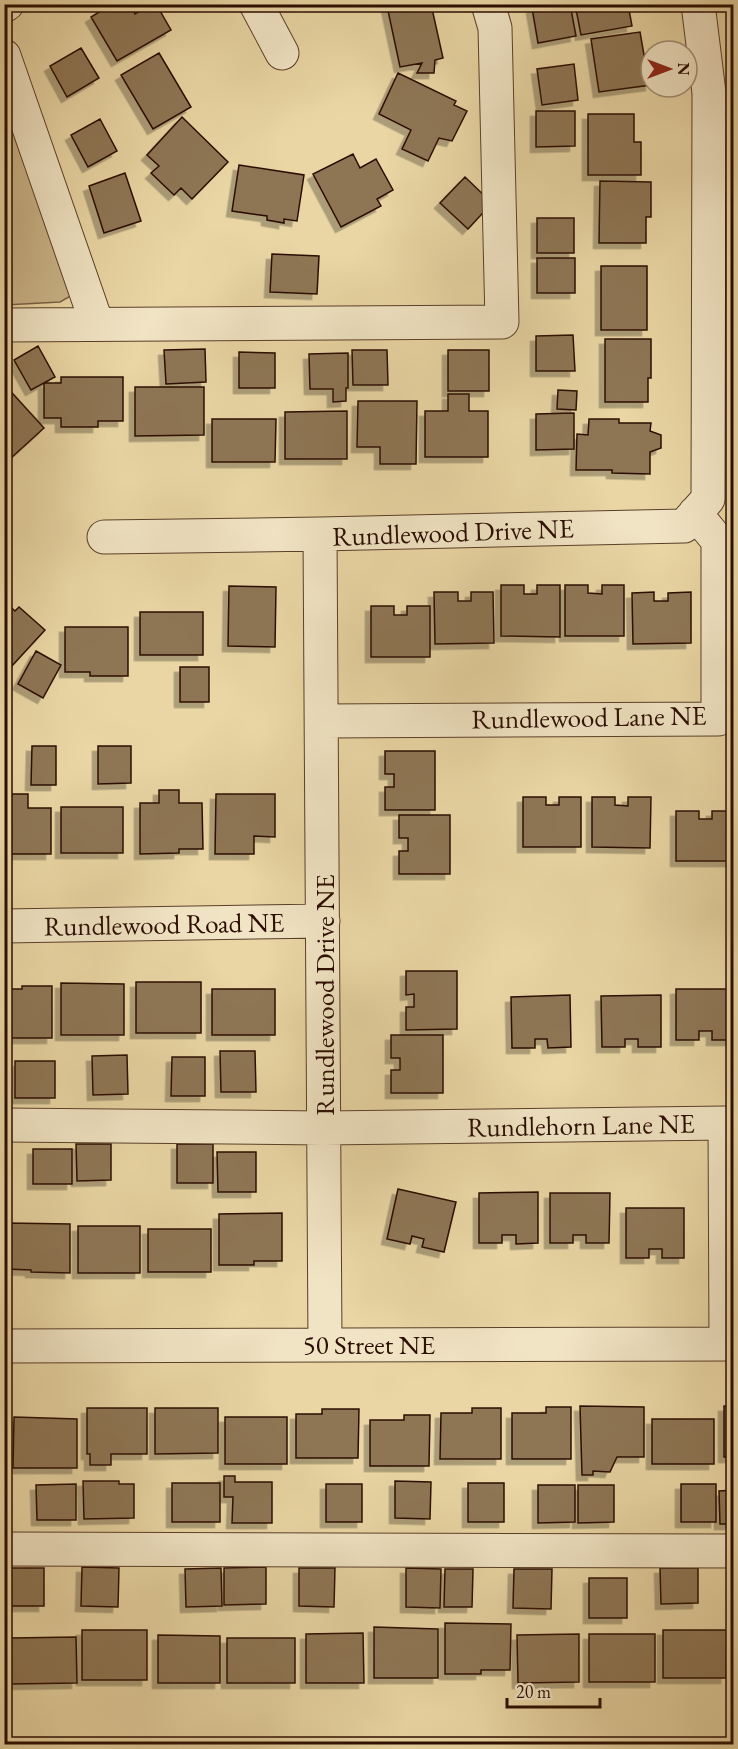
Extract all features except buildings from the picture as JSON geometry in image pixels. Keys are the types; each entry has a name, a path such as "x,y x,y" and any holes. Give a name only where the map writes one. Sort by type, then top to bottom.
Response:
{"street":[{"path":"256,4 282,53"},
{"path":"4,325 502,322 495,28 488,4"},
{"path":"695,513 708,499 709,93 698,4"},
{"path":"4,56 97,324"},
{"name":"Rundlewood Drive NE","path":"325,1344 320,534 684,526 695,513"},
{"name":"Rundlewood Lane NE","path":"322,721 718,719 718,541 695,513"},
{"path":"104,537 320,534"},
{"name":"Rundlewood Road NE","path":"4,926 323,921"},
{"name":"Rundlehorn Lane NE","path":"324,1128 725,1123 730,1344"},
{"path":"4,1125 324,1128"},
{"name":"50 Street NE","path":"4,1346 730,1344"},
{"path":"4,1549 734,1551"}],"shaded area":[{"path":"4,93 76,293 60,302 5,305"}]}
